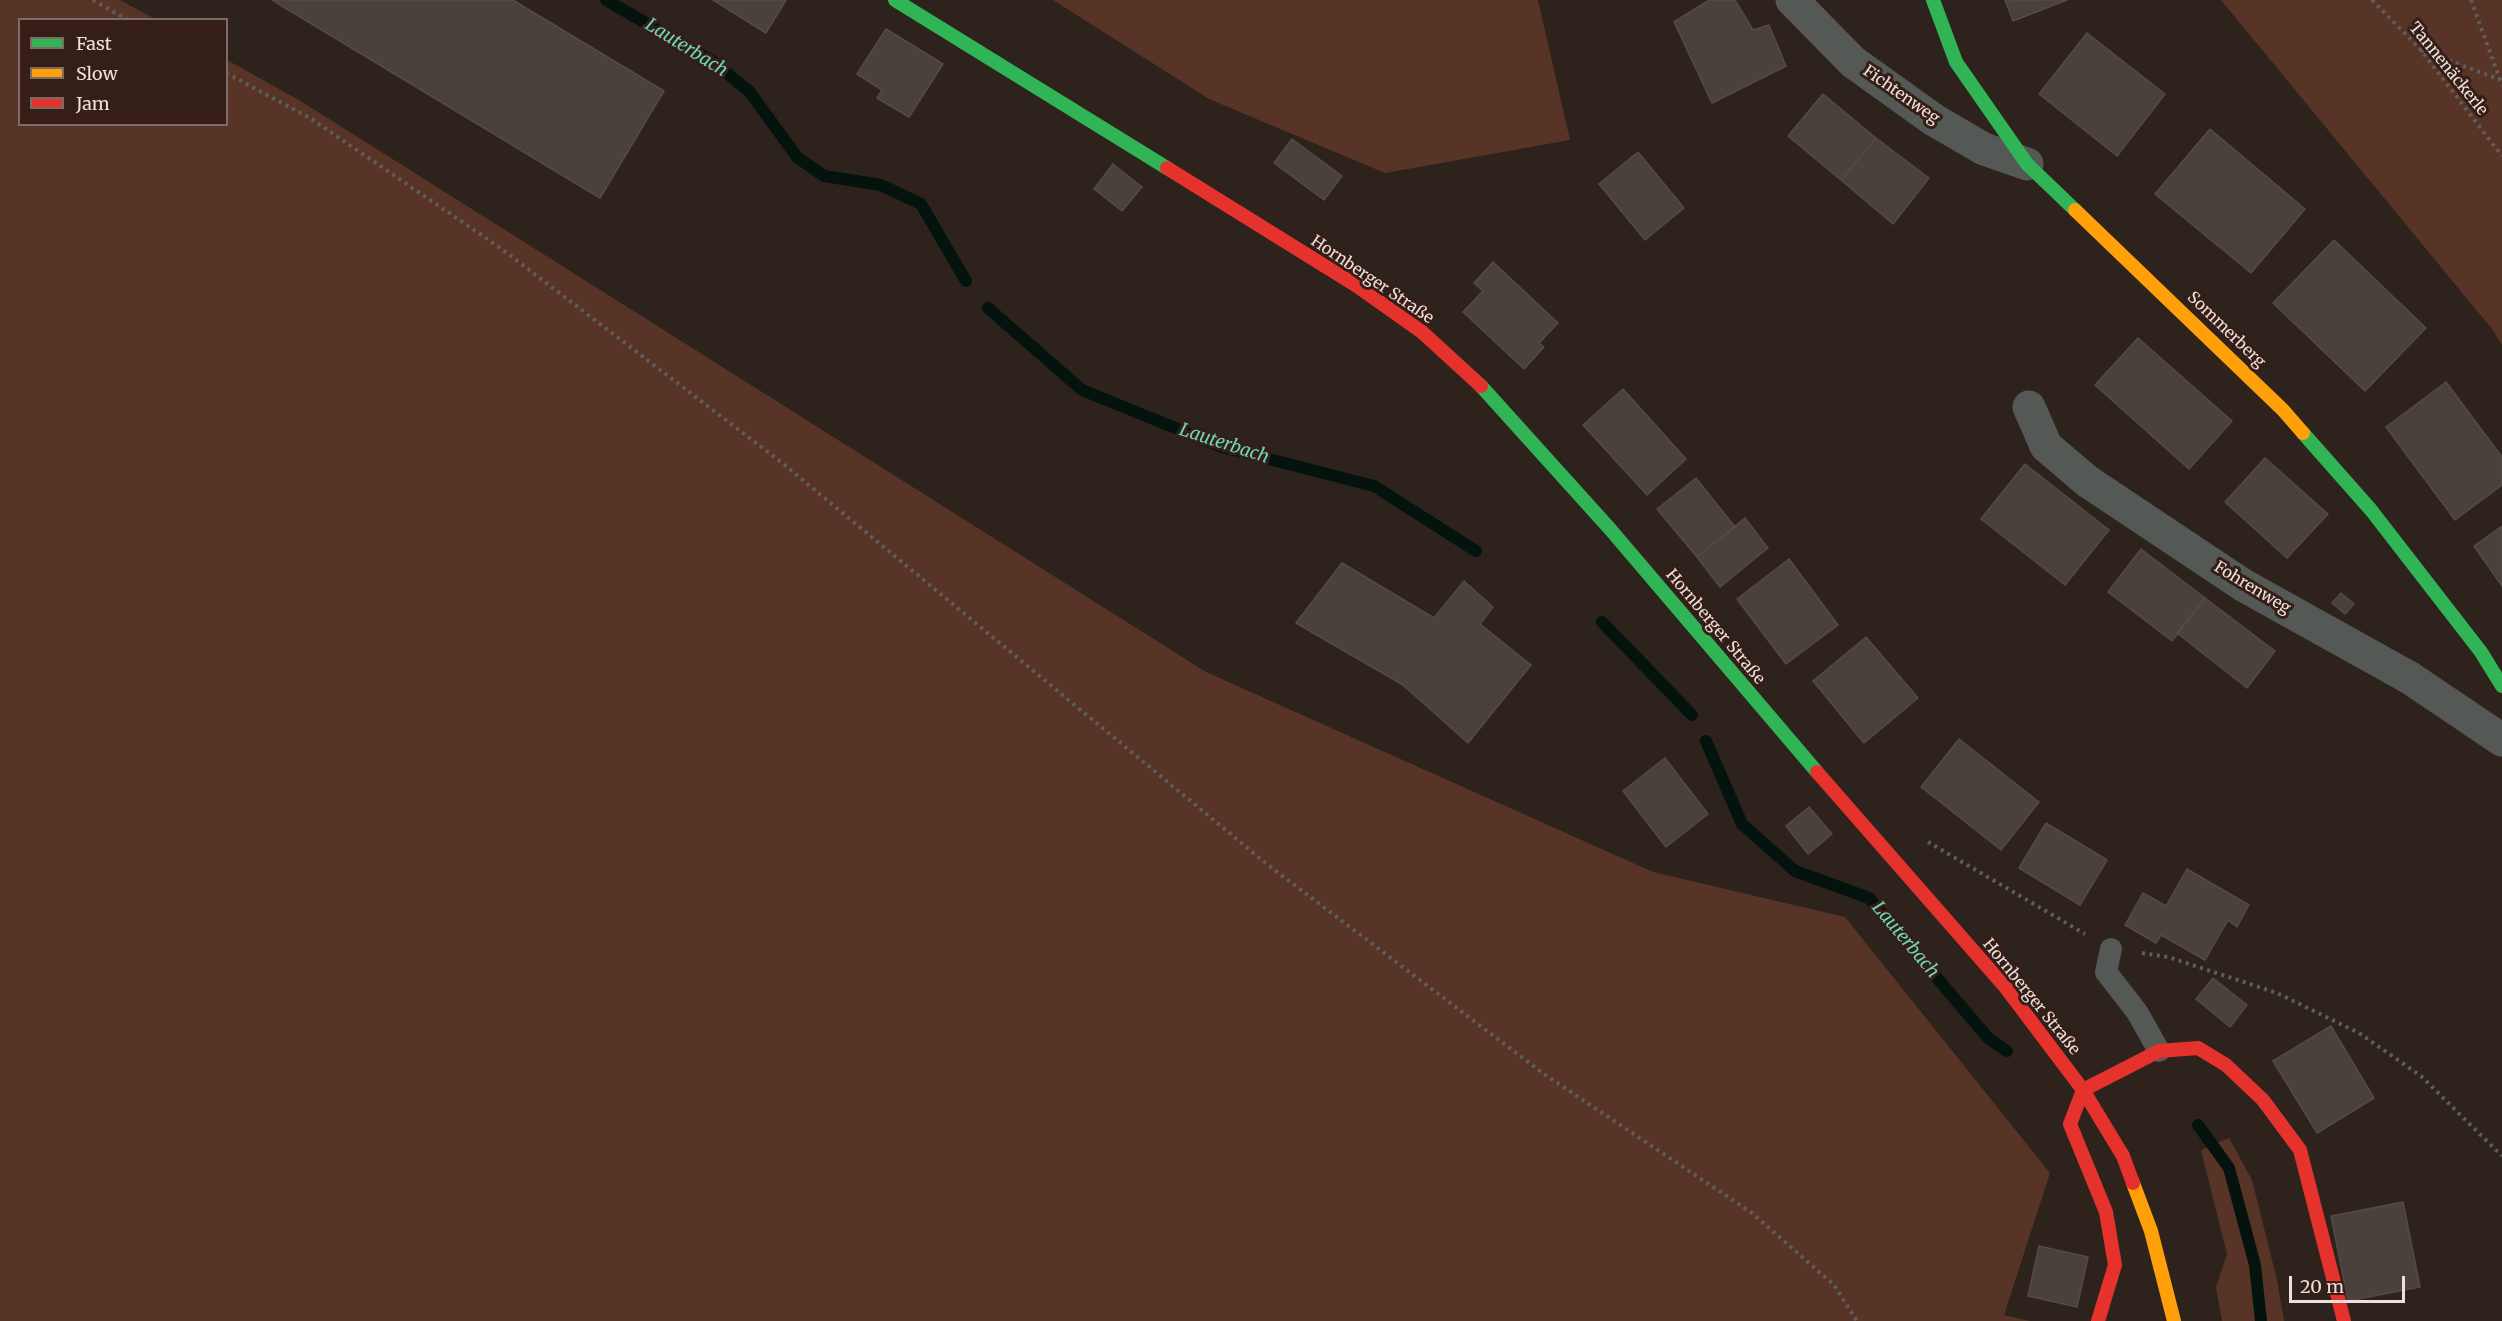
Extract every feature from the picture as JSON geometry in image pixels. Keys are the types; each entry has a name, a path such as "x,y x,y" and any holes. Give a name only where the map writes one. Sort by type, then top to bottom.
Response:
{"main road":[{"name":"Hornberger Straße","path":"895,0 1357,286 1422,332 1475,379 1610,528 1862,825 2006,988 2083,1090 2124,1156 2151,1231 2174,1321"},
{"name":"Sommerberg","path":"1933,0 1956,62 2027,164 2283,410 2371,510 2481,652 2502,686"},
{"path":"2098,1321 2115,1265 2106,1212 2070,1124 2083,1090 2159,1051 2198,1048 2226,1065 2263,1100 2300,1150 2344,1321"}],"street":[{"name":"Fichtenweg","path":"1792,0 1853,62 1934,120 1984,149 2027,164"},
{"name":"Fohrenweg","path":"2029,407 2046,446 2087,481 2243,585 2410,678 2502,740"}],"lane":[{"path":"2110,950 2106,972 2137,1012 2159,1051"}],"path":[{"path":"93,0 124,18"},
{"name":"Tannenäckerle","path":"2372,0 2420,50 2502,156"},
{"path":"2471,0 2502,85"},
{"path":"2420,50 2501,79"},
{"path":"228,74 310,118 500,247 781,462 1268,865 1544,1074 1752,1213 1834,1285 1857,1321"},
{"path":"1923,839 2110,950 2168,957 2277,993 2359,1033 2421,1076 2502,1156"}],"shaded area":[{"path":"0,0 120,0 153,18 18,18 18,126 228,126 228,61 299,100 1206,672 1653,872 1845,917 2050,1173 2004,1315 2030,1321 0,1321"},
{"path":"1053,0 1538,0 1570,140 1385,173 1209,99"},
{"path":"2221,0 2502,0 2502,345 2492,329"},
{"path":"2229,1138 2252,1180 2277,1280 2284,1321 2222,1321 2216,1287 2227,1254 2201,1150"}],"building":[{"path":"272,0 513,0 664,91 600,198"},
{"path":"713,0 786,0 766,33"},
{"path":"1709,0 1735,0 1753,30 1769,25 1786,66 1712,103 1674,22"},
{"path":"2005,0 2067,0 2013,21"},
{"path":"886,29 943,64 909,117 877,98 882,90 857,74"},
{"path":"2087,33 2165,94 2117,156 2039,94"},
{"path":"1823,94 1876,138 1841,180 1788,136"},
{"path":"2210,129 2305,209 2251,273 2155,194"},
{"path":"1876,138 1929,178 1893,224 1841,180"},
{"path":"1292,139 1342,176 1324,200 1274,163"},
{"path":"1638,152 1684,208 1645,240 1599,184"},
{"path":"1113,164 1142,187 1122,211 1094,189"},
{"path":"2334,240 2426,328 2365,391 2273,303"},
{"path":"1493,262 1558,323 1539,343 1544,347 1524,369 1463,312 1483,291 1474,283"},
{"path":"2138,338 2232,421 2189,469 2095,385"},
{"path":"2446,382 2502,457 2502,485 2455,520 2386,427"},
{"path":"1623,389 1686,459 1647,495 1583,425"},
{"path":"2265,458 2328,514 2287,558 2225,502"},
{"path":"2025,464 2109,530 2065,585 1981,519"},
{"path":"1696,478 1735,527 1697,557 1657,509"},
{"path":"1745,518 1768,548 1720,587 1697,557"},
{"path":"2502,526 2502,586 2474,546"},
{"path":"2141,549 2205,598 2172,641 2108,592"},
{"path":"1789,559 1838,625 1786,664 1737,599"},
{"path":"1342,563 1434,618 1464,581 1493,607 1480,624 1531,665 1468,743 1403,685 1296,623"},
{"path":"2341,593 2354,604 2345,614 2332,603"},
{"path":"2205,598 2275,651 2247,688 2177,633"},
{"path":"1866,637 1918,698 1864,743 1813,681"},
{"path":"1959,739 2039,802 2001,850 1921,787"},
{"path":"1665,758 1708,814 1666,847 1623,791"},
{"path":"1809,807 1832,834 1808,854 1786,826"},
{"path":"2046,823 2107,860 2080,905 2019,868"},
{"path":"2187,869 2249,905 2237,927 2228,920 2205,960 2161,935 2156,943 2125,925 2143,893 2166,906"},
{"path":"2213,978 2247,1005 2230,1027 2196,999"},
{"path":"2331,1026 2374,1098 2317,1133 2273,1061"},
{"path":"2403,1202 2420,1287 2348,1301 2331,1216"},
{"path":"2039,1246 2088,1257 2077,1307 2028,1296"}],"waterway":[{"name":"Lauterbach","path":"606,0 712,61 749,91 797,157 824,176 881,185 921,204 966,281"},
{"name":"Lauterbach","path":"988,308 1082,390 1222,447 1374,486 1476,551"},
{"name":"Lauterbach","path":"1602,622 1692,715"},
{"name":"Lauterbach","path":"1706,741 1742,824 1795,871 1869,898 1989,1039 2007,1051"},
{"name":"Lauterbach","path":"2198,1125 2229,1168 2255,1265 2261,1321"}],"traffic: fast":[{"path":"895,0 1167,168"},
{"path":"1933,0 1956,62 2027,164 2075,210"},
{"path":"1481,386 1610,529 1817,772"},
{"path":"2303,433 2371,510 2481,652 2502,686"}],"traffic: slow":[{"path":"2075,210 2283,410 2303,433"},
{"path":"2133,1183 2151,1231 2174,1321"}],"traffic: jam":[{"path":"1167,168 1357,286 1422,332 1481,386"},
{"path":"1817,772 2006,988 2083,1090 2123,1156 2133,1183"},
{"path":"2083,1090 2159,1051 2198,1048 2226,1065 2263,1100 2300,1150 2344,1321"},
{"path":"2083,1090 2070,1124 2106,1212 2115,1265 2098,1321"}]}
